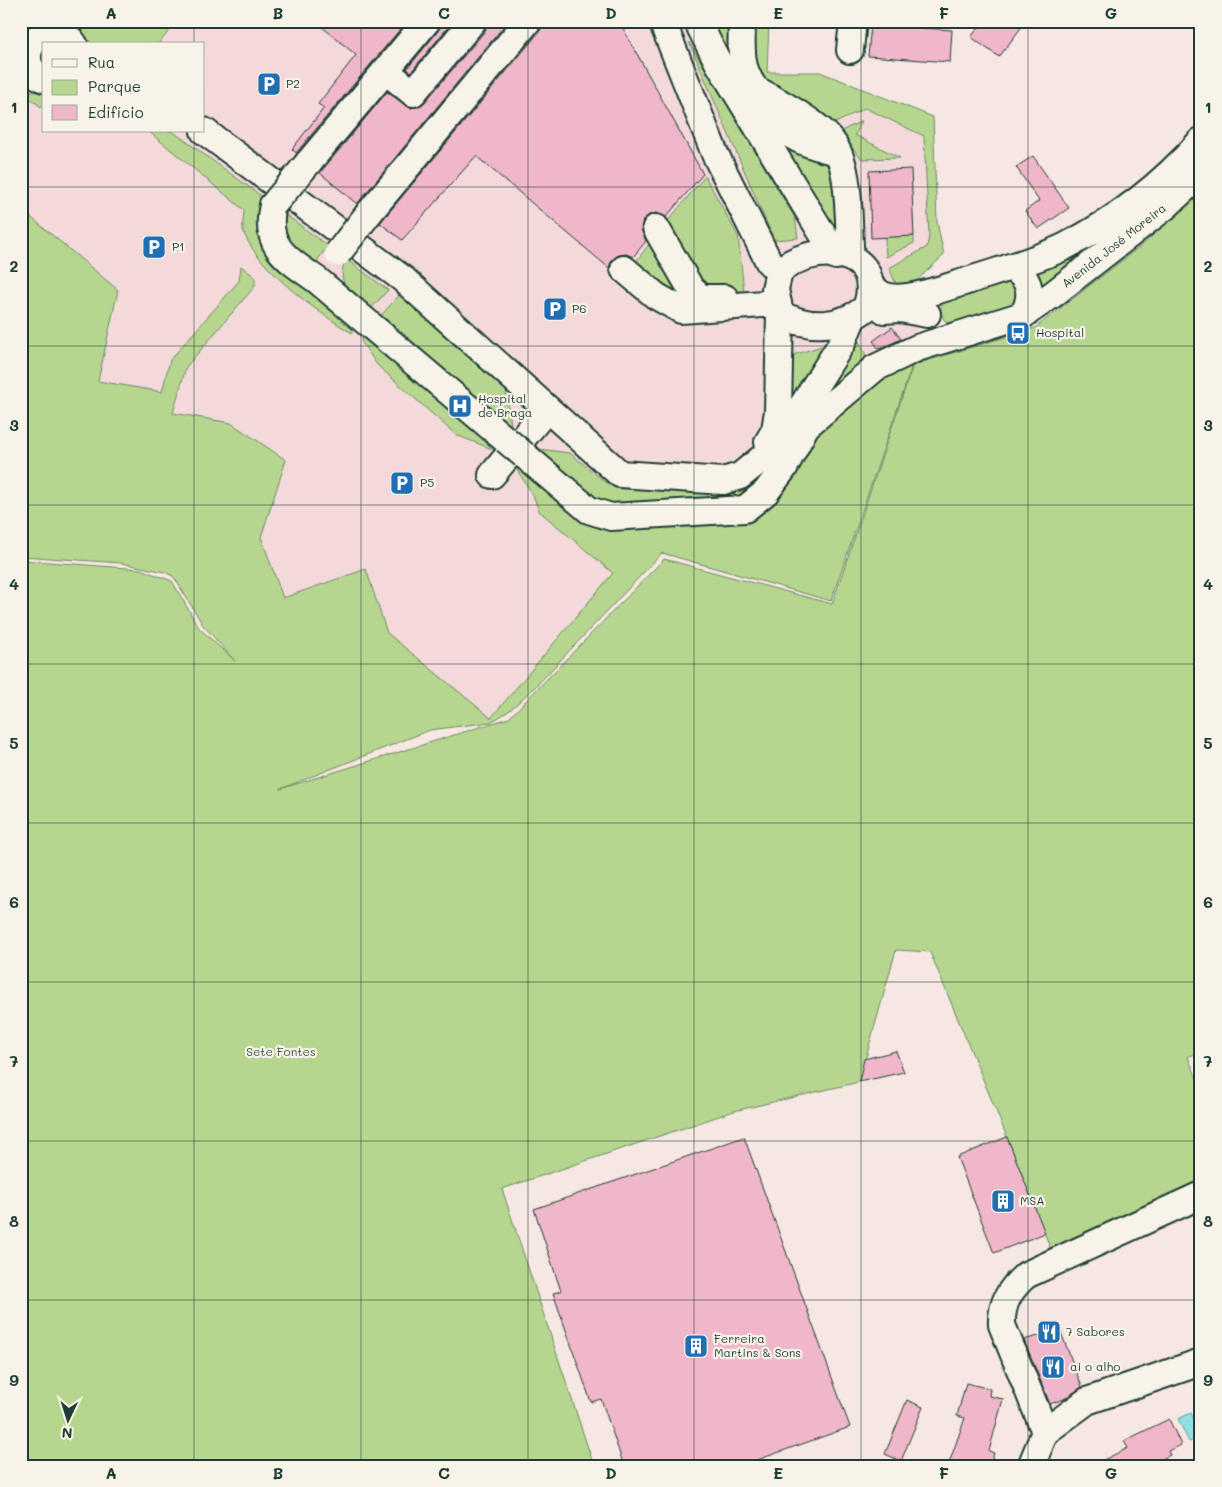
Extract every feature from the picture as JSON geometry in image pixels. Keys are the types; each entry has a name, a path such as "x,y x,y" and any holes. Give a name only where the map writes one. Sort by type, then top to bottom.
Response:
{"street":[{"path":"427,21 386,71 428,106"},
{"path":"662,21 715,154 769,262 778,295 778,411 775,430 766,446 765,455"},
{"path":"686,21 800,218 804,258"},
{"path":"697,21 719,64 843,256"},
{"path":"742,21 741,61 755,89 790,109 830,138 837,152 843,166 847,188 843,256"},
{"path":"850,50 853,21"},
{"path":"451,93 508,23 527,23"},
{"path":"428,106 527,23"},
{"path":"318,280 369,213 428,106 480,26"},
{"path":"32,72 28,58 30,47 39,27 62,33 72,42"},
{"name":"Avenida José Moreira","path":"386,71 273,205 269,219 272,240 294,263 318,280 589,510 611,517 745,509 766,492 784,468 806,426 875,368 917,348 1023,315 1052,295 1166,206 1201,173"},
{"path":"205,132 403,280 620,474 723,481 740,476 777,446 842,343 854,317 866,308 871,286 868,274 860,262 843,256 804,258 794,261 778,295"},
{"name":"Avenida José Moreira","path":"871,286 882,295 896,298 943,288 1010,267 1063,247 1118,214 1174,170 1201,141"},
{"path":"656,228 691,289 702,298 720,299 778,295"},
{"path":"1010,267 1019,271 1028,286 1029,304 1023,315"},
{"path":"624,269 656,296 681,310 778,295"},
{"path":"917,348 928,318 933,296 943,288"},
{"path":"778,295 794,321 822,325 900,309 928,318 936,330 954,336"},
{"path":"492,475 547,409"},
{"path":"1045,1432 1002,1325 1001,1312 1006,1298 1015,1285 1026,1275 1201,1195"},
{"path":"1031,1466 1045,1432 1087,1401 1201,1362"}],"shaded area":[{"name":"Hospital de Braga","path":"21,21 768,21 767,72 820,72 933,117 937,222 944,255 914,283 918,325 917,330 907,335 914,355 913,365 831,601 662,553 538,684 509,711 491,722 430,730 269,792 241,668 203,625 174,577 165,572 121,563 21,556"}],"green space":[{"path":"68,21 168,27 170,30 160,42 90,42 78,26"},
{"path":"706,21 730,21 728,51 731,66"},
{"path":"750,21 769,21 767,72 820,72 933,117 937,222 944,255 914,283 897,286 889,268 927,247 929,236 924,136 865,108 826,128 765,88 755,71"},
{"path":"689,42 795,218 798,238 774,240"},
{"path":"21,91 42,92 41,107 30,98 21,109"},
{"path":"862,121 855,135 900,158 862,159 844,139 835,134"},
{"path":"771,128 822,160 831,170 838,222 828,234"},
{"path":"149,132 173,132 260,195 258,232 265,246 356,327 352,333 306,302 260,259 249,244 243,230 244,210"},
{"path":"705,176 738,236 744,291 714,296 706,293 667,222"},
{"name":"Sete Fontes","path":"1201,187 1201,1051 1188,1057 1201,1088 1201,1182 1051,1250 1012,1149 930,952 896,950 859,1082 734,1111 502,1189 594,1466 21,1466 21,560 140,569 172,581 199,628 235,661 203,625 174,577 165,572 121,563 21,556 21,209 118,290 98,381 162,392 170,360 239,281 241,266 255,277 255,286 186,367 173,413 231,423 286,460 261,537 283,598 366,569 387,633 491,718 613,573 539,511 533,495 517,470 519,464 568,506 727,522 820,424 914,355 912,366 831,601 662,553 538,684 509,711 491,722 430,730 280,789 509,718 664,559 832,604 913,365 1035,328 1146,242"},
{"path":"282,212 328,246 314,265 286,243"},
{"path":"914,236 914,243 886,257 885,237"},
{"path":"1104,236 1108,242 1037,294 1027,271"},
{"path":"653,239 689,307 634,264"},
{"path":"346,259 388,290 369,311 351,294 344,282 342,275"},
{"path":"1004,281 1016,286 1018,304 955,326 944,320 940,310 944,301"},
{"path":"401,293 506,390 512,432 377,320"},
{"path":"365,335 499,449 497,451 456,435 377,365 361,341"},
{"path":"856,336 867,357 876,352 879,357 813,406"},
{"path":"828,344 783,427 784,358"},
{"path":"531,448 570,453 605,482 617,486 725,493 778,455 752,494 728,503 601,504"}],"water":[{"path":"1191,1413 1201,1437 1189,1442 1178,1419"}],"building":[{"path":"315,21 407,21 296,153 292,149 324,108 318,104 356,55"},
{"path":"442,21 453,21 411,72 407,69 438,31"},
{"path":"488,21 508,21 357,204 320,173 387,92 410,108 418,107 424,103 485,31"},
{"path":"543,21 619,21 703,174 666,217 656,213 649,215 643,220 641,228 646,241 633,257 626,254 618,255 612,260 609,268 476,156 402,240 380,223 540,31"},
{"path":"984,21 1026,21 999,57 971,37"},
{"path":"871,24 952,30 950,62 868,56"},
{"path":"1033,156 1069,208 1038,229 1025,211 1039,201 1016,167"},
{"path":"911,169 914,236 871,238 869,171"},
{"path":"892,327 901,339 879,349 873,341"},
{"path":"896,1051 904,1072 859,1082 864,1059"},
{"name":"Ferreira Martins & Sons","path":"744,1137 850,1427 740,1466 624,1466 601,1399 591,1402 553,1293 561,1291 534,1209"},
{"name":"MSA","path":"1007,1137 1045,1233 994,1253 957,1157"},
{"name":"ai o alho","path":"1060,1330 1082,1387 1064,1399 1050,1404 1024,1340"},
{"path":"966,1383 990,1389 989,1396 1003,1399 989,1451 994,1453 990,1466 948,1466 965,1418 957,1416"},
{"path":"907,1400 923,1407 901,1461 885,1454"},
{"path":"1169,1419 1181,1445 1168,1451 1170,1455 1148,1466 1091,1466 1128,1448 1124,1441"}],"place":[{"name":"P2","path":"269,84"},
{"name":"P1","path":"154,247"},
{"name":"P6","path":"555,309"},
{"name":"Hospital","path":"1018,333"},
{"name":"Hospital de Braga","path":"460,406"},
{"name":"P5","path":"402,483"},
{"name":"MSA","path":"1003,1201"},
{"name":"7 Sabores","path":"1049,1332"},
{"name":"Ferreira Martins & Sons","path":"696,1346"},
{"name":"ai o alho","path":"1053,1367"}]}
